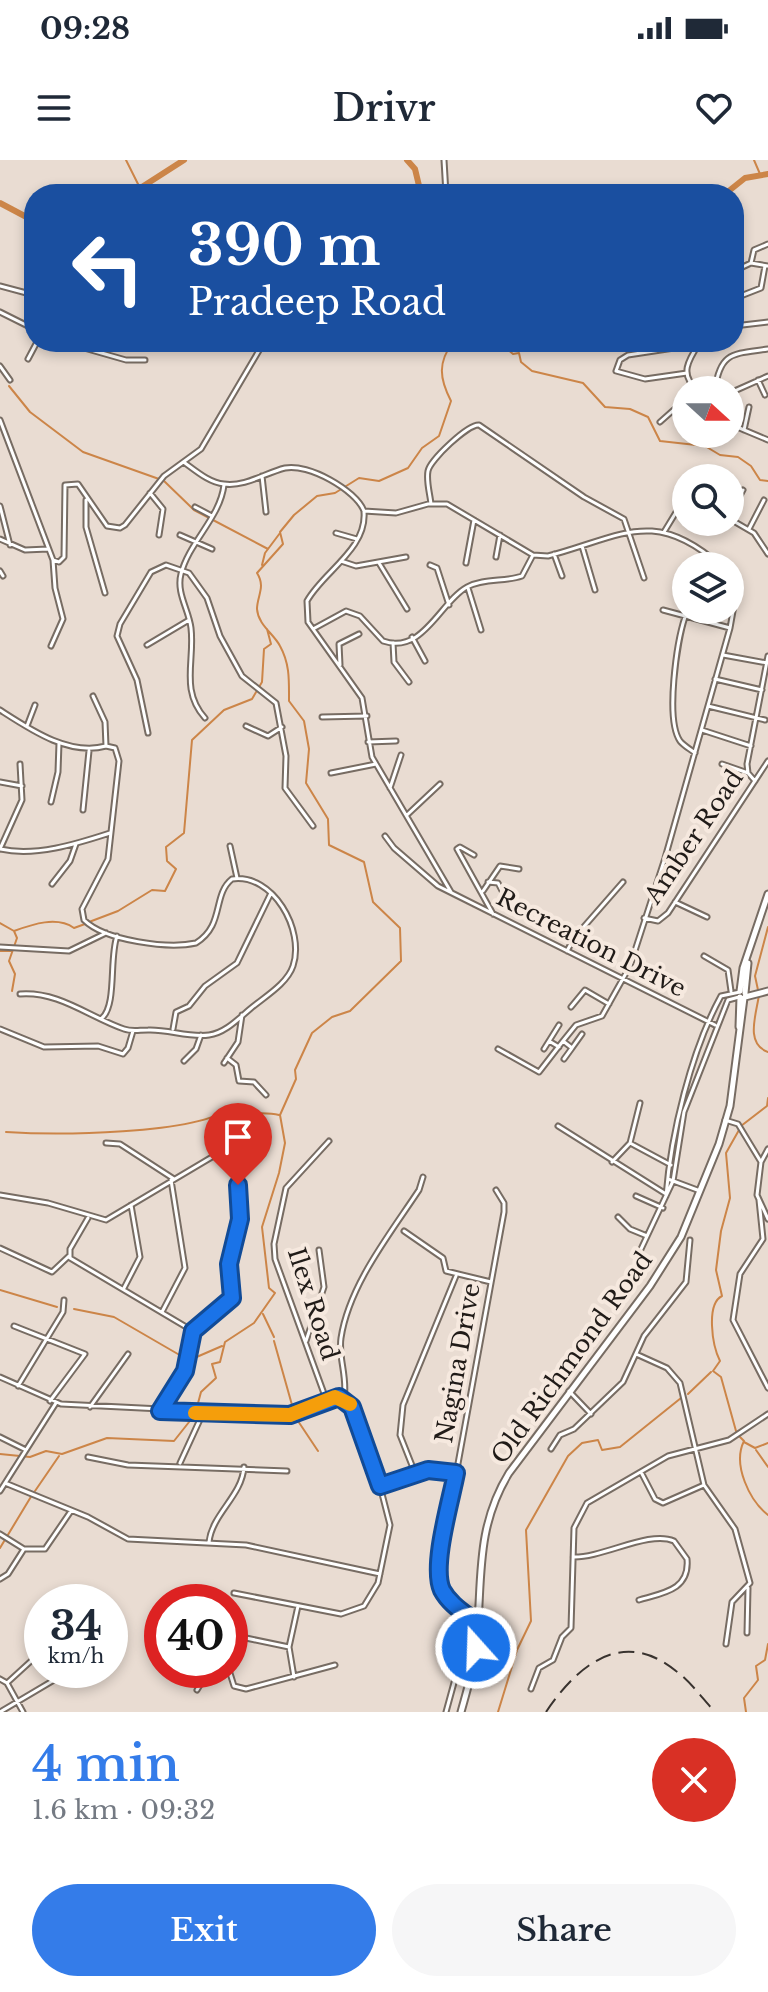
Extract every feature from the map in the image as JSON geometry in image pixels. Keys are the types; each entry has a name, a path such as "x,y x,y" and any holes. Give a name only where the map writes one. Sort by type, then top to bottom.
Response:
{"street":[{"path":"444,160 445,184"},
{"path":"751,263 754,250 768,244"},
{"path":"744,266 751,263 767,266 766,285 744,294"},
{"path":"0,286 24,292"},
{"path":"0,312 24,324"},
{"path":"744,325 768,322"},
{"path":"718,376 725,360 737,353 768,349"},
{"path":"28,359 32,352"},
{"path":"97,352 120,359 145,360"},
{"path":"53,560 61,561 64,552 63,489 68,483 75,483 103,523 120,528 164,476 201,449 258,352"},
{"path":"648,352 628,355 620,360 616,371 645,379 687,373"},
{"path":"689,376 687,363 694,352"},
{"path":"0,366 10,380"},
{"path":"744,386 768,376"},
{"path":"758,380 765,395"},
{"path":"749,407 744,430 768,440"},
{"path":"660,422 672,411"},
{"path":"0,420 53,560 55,588 63,619 51,646"},
{"path":"431,504 427,472 431,464 468,427 479,425 594,502 622,517 631,531 644,578"},
{"path":"185,463 224,485 292,467 340,485 349,491 364,511 364,523 357,539 307,601 306,612 313,629 362,698 367,716 368,742 376,764 451,892"},
{"path":"262,476 266,512"},
{"path":"205,718 197,708 188,680 189,620 180,592 183,569 212,516 224,485"},
{"path":"150,493 163,509 159,535"},
{"path":"86,496 86,527 105,593"},
{"path":"749,529 764,500"},
{"path":"364,511 405,512 431,504 447,504 533,555 554,554 631,531 664,532 698,552"},
{"path":"0,506 10,545"},
{"path":"195,507 212,516"},
{"path":"466,563 474,519"},
{"path":"664,532 672,519"},
{"path":"744,526 768,554"},
{"path":"336,533 357,539"},
{"path":"180,535 212,549"},
{"path":"496,557 500,535"},
{"path":"0,539 33,552 48,549"},
{"path":"582,546 595,590"},
{"path":"554,554 562,576"},
{"path":"313,629 338,613 353,612 378,637 393,643 412,637 436,621 468,587 519,577 526,572 533,555"},
{"path":"341,561 356,566 406,557"},
{"path":"379,563 407,609"},
{"path":"148,733 137,680 119,646 118,631 151,572 166,565 183,569 207,598 242,676 276,703 282,727 287,793 313,826"},
{"path":"430,565 437,568 449,605"},
{"path":"0,571 3,576"},
{"path":"468,587 481,630"},
{"path":"663,610 672,613"},
{"path":"147,645 189,620"},
{"path":"683,624 675,654 676,732 683,744 695,753"},
{"path":"714,624 730,628"},
{"path":"498,1049 539,1072 576,1025 598,1020 624,981 695,753 731,624"},
{"path":"340,665 339,644 359,634"},
{"path":"412,637 425,661"},
{"path":"393,643 394,662 409,682"},
{"path":"722,655 767,666"},
{"path":"748,773 768,656"},
{"path":"715,679 768,693"},
{"path":"93,696 105,722 106,746"},
{"path":"27,726 35,705"},
{"path":"708,706 765,720"},
{"path":"0,710 59,743 89,751 106,746 115,748 119,761 111,832 104,868 82,911 88,924 106,933 168,946 196,943 207,935 215,922 225,885 237,878"},
{"path":"322,717 367,716"},
{"path":"246,726 268,736 282,727"},
{"path":"701,730 751,746"},
{"path":"368,742 396,741"},
{"path":"51,802 58,772 59,743"},
{"path":"83,810 89,751"},
{"path":"391,794 394,770 401,755"},
{"name":"Amber Road","path":"644,918 662,920 768,761"},
{"path":"20,764 22,786 19,809 0,849 17,851 76,844 111,832"},
{"path":"331,773 376,764"},
{"path":"722,764 748,773 755,781"},
{"path":"0,782 22,786"},
{"path":"407,815 440,784"},
{"name":"Recreation Drive","path":"385,836 394,848 438,886 715,1025"},
{"path":"52,884 70,861 76,844"},
{"path":"230,846 237,878"},
{"path":"474,855 460,847 457,849 493,914"},
{"path":"483,891 500,866 519,869"},
{"path":"20,994 47,995 133,1031 215,1034 277,986 293,967 295,951 290,923 271,893 237,878"},
{"path":"488,882 498,883 510,906"},
{"path":"567,951 574,938 623,882"},
{"path":"173,1031 176,1012 189,1006 205,986 237,963 271,893"},
{"name":"Old Richmond Road","path":"461,1712 473,1667 481,1550 499,1493 509,1473 660,1271 681,1237 725,1120 737,1074 747,958 768,894"},
{"path":"675,902 707,917"},
{"path":"0,947 73,951 106,933"},
{"path":"102,1018 111,1001 110,971 117,936"},
{"path":"704,956 728,970 731,991"},
{"path":"571,1007 585,990 609,1004"},
{"path":"634,1280 647,1236 667,1196 675,1127 721,996 731,991 753,996 768,991"},
{"path":"672,1165 684,1112 715,1025 728,1000 742,995"},
{"path":"242,1015 240,1035 226,1060 236,1065 240,1082 255,1083 266,1095"},
{"path":"544,1049 559,1025"},
{"path":"0,1030 44,1047 98,1046 121,1054 127,1051 133,1031"},
{"path":"564,1059 582,1034"},
{"path":"184,1061 196,1049 201,1035"},
{"path":"549,1041 559,1047"},
{"path":"563,1041 572,1048"},
{"path":"612,1162 630,1143 640,1103"},
{"path":"725,1120 738,1124 761,1162"},
{"path":"558,1126 667,1196"},
{"name":"Ilex Road","path":"326,1399 275,1259 274,1244 288,1183 329,1141"},
{"path":"106,1143 120,1144 173,1179 185,1268 162,1312"},
{"path":"630,1143 672,1165"},
{"path":"768,1149 761,1162 759,1200 763,1239 740,1274 733,1320 768,1388"},
{"path":"0,1195 48,1203 106,1220 212,1157 225,1155 235,1163 239,1224 229,1264 232,1296 227,1305 193,1331 185,1371 160,1411"},
{"path":"761,1176 768,1177"},
{"path":"248,1596 341,1614 355,1611 372,1598 380,1574 390,1518 355,1413 344,1399 343,1329 363,1279 419,1190 423,1177"},
{"path":"670,1180 700,1191"},
{"name":"Nagina Drive","path":"478,1624 466,1616 441,1586 440,1562 505,1207 496,1190"},
{"path":"636,1196 663,1208"},
{"path":"759,1200 768,1219"},
{"path":"123,1289 140,1257 131,1205"},
{"path":"0,1248 52,1272 69,1256 88,1217"},
{"path":"618,1217 630,1229 647,1236"},
{"path":"404,1231 443,1258 443,1269 456,1276 491,1282"},
{"path":"551,1449 560,1435 574,1429 618,1389 644,1336 686,1282 690,1240"},
{"path":"306,1341 324,1287 319,1250"},
{"path":"69,1256 193,1331"},
{"path":"415,1473 400,1435 403,1405 456,1276"},
{"path":"18,1386 63,1312 64,1300"},
{"path":"14,1326 85,1354 50,1401"},
{"path":"90,1407 128,1354"},
{"path":"636,1354 667,1368 677,1377 685,1397 704,1485 735,1529 751,1580 747,1633"},
{"path":"0,1377 56,1403 90,1407 290,1415 326,1399 344,1399"},
{"path":"569,1391 591,1414"},
{"path":"0,1491 56,1403"},
{"path":"180,1465 203,1413"},
{"path":"531,1689 539,1668 553,1660 562,1637 570,1630 574,1528 580,1511 590,1500 641,1472 695,1447 729,1440 768,1414"},
{"path":"0,1437 26,1450"},
{"path":"88,1457 128,1465 287,1471"},
{"path":"209,1542 212,1527 241,1483 244,1467"},
{"path":"380,1486 432,1469 456,1473"},
{"path":"641,1472 655,1499 663,1503 670,1503 704,1485"},
{"path":"5,1483 128,1539 246,1545 380,1574"},
{"path":"0,1534 24,1549 47,1548 71,1511"},
{"path":"573,1557 595,1556 659,1537 674,1541 687,1559 684,1579 671,1591 639,1600"},
{"path":"0,1579 8,1574 24,1549"},
{"path":"726,1644 732,1602 748,1588"},
{"path":"294,1677 289,1647 298,1606"},
{"path":"248,1638 289,1647"},
{"path":"248,1687 335,1665"},
{"path":"7,1683 24,1667"},
{"path":"0,1679 7,1683 23,1712"},
{"path":"446,1712 455,1679"},
{"path":"0,1712 40,1688"}],"waterway":[{"path":"126,160 138,184"},
{"path":"147,184 184,160"},
{"path":"407,160 415,169 419,184"},
{"path":"754,160 760,174"},
{"path":"738,184 745,178 768,174"},
{"path":"0,203 24,216"},
{"path":"197,1407 201,1392 216,1378 212,1364 220,1362 225,1342 254,1323 275,1293 269,1288 262,1227 279,1173 285,1143 280,1115 296,1079 295,1070 312,1033 332,1017 350,1011 401,961 400,928 373,902 364,862 329,845 328,819 306,783 309,749 304,721 289,701 286,659 258,615 261,587 257,573 283,544 280,532 294,515 317,496 335,493 359,478 379,481 408,468 422,448 439,436 451,401 442,377 447,352"},
{"path":"511,352 519,353 521,362 532,371 583,383 605,407 630,409 648,417 660,441 705,446 720,455 738,457 751,466 760,480 768,481"},
{"path":"9,386 30,412 83,452 159,479"},
{"path":"163,480 194,510 268,549"},
{"path":"262,565 265,553 280,533"},
{"path":"89,922 118,911 152,890 165,891 176,869 167,861 166,847 184,833 192,740 224,710 252,699 262,682 264,649 271,644 267,629"},
{"path":"0,923 14,931 45,922 60,922 74,928 85,924"},
{"path":"758,990 755,976 768,927"},
{"path":"12,991 15,974 9,961 17,938 14,931"},
{"path":"0,951 11,951"},
{"path":"759,995 754,1036 756,1043 768,1052"},
{"path":"741,1126 767,1106 768,1098"},
{"path":"6,1132 89,1133 156,1128 187,1124 230,1108 235,1114 239,1110 279,1115"},
{"path":"736,1431 721,1377 713,1371 720,1361 712,1316 717,1300 722,1296 716,1270 721,1231 730,1198 726,1153 739,1130"},
{"path":"0,1290 57,1307"},
{"path":"74,1309 114,1317 183,1357"},
{"path":"263,1314 274,1337"},
{"path":"274,1341 292,1405"},
{"path":"192,1359 222,1346"},
{"path":"688,1394 711,1372"},
{"path":"498,1712 517,1650 531,1621 526,1530 568,1456 582,1443 598,1440 602,1450 620,1447 681,1398"},
{"path":"0,1454 30,1457 46,1451 62,1454 107,1438 174,1441 193,1417"},
{"path":"296,1418 318,1451"},
{"path":"740,1437 744,1441 740,1461 745,1482 755,1501 768,1515"},
{"path":"744,1442 755,1448 768,1443"},
{"path":"756,1450 768,1467"},
{"path":"35,1491 59,1456"},
{"path":"0,1548 32,1495"},
{"path":"746,1712 744,1698 758,1680 756,1666 765,1660 768,1644"}],"railway":[{"path":"546,1712 558,1695 587,1667 602,1658 637,1652 656,1658 676,1671 715,1712"}],"slow traffic":[{"path":"195,1413 290,1415 335,1397 350,1404"}],"route":[{"path":"238,1185 240,1219 229,1264 232,1298 193,1331 185,1371 160,1411 290,1415 331,1397 339,1397 352,1407 380,1486 428,1470 456,1473 441,1554 440,1580 446,1595 478,1624 476,1648"}]}
